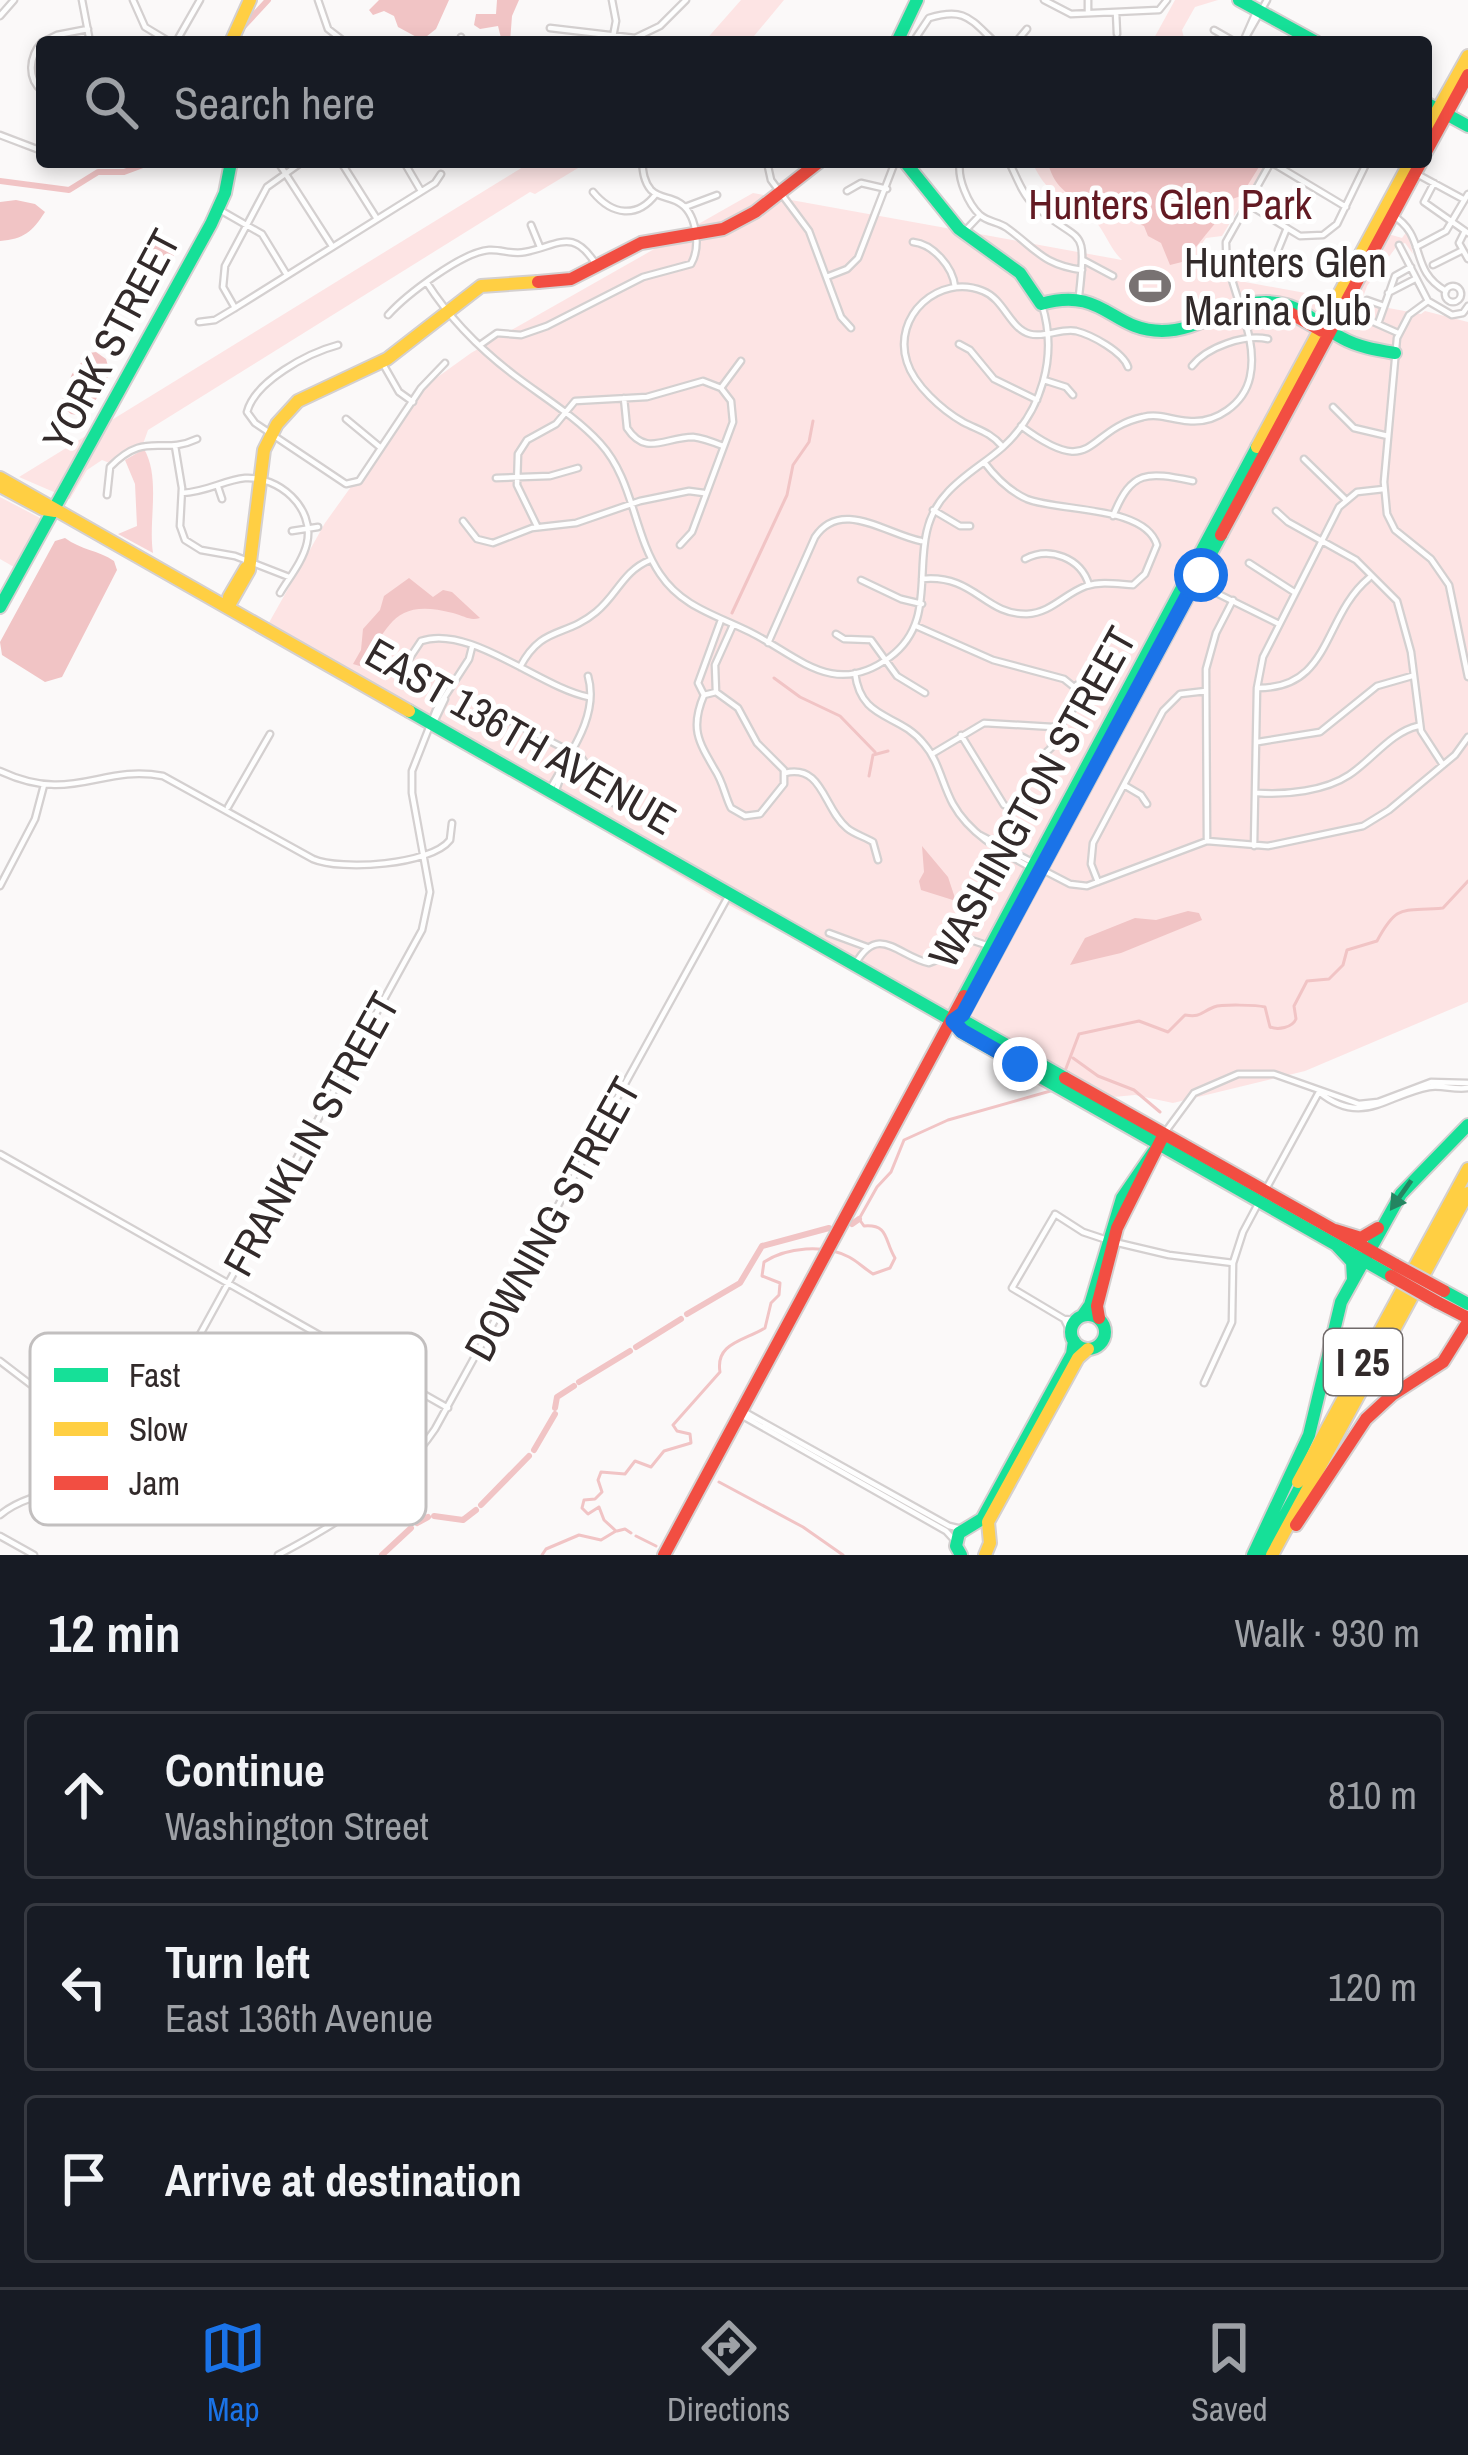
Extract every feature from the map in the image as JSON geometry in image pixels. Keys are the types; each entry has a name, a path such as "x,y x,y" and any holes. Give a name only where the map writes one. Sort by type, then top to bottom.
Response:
{"main road":[{"path":"234,36 250,0"},
{"path":"906,36 917,0"},
{"path":"1241,1 1263,6 1307,36"},
{"path":"1437,108 1468,56"},
{"path":"1437,108 1468,75"},
{"path":"1437,108 1468,126"},
{"name":"YORK STREET","path":"0,608 218,209 229,168"},
{"path":"228,607 241,589 250,561 260,478 271,434 303,398 382,362 481,286 571,279 641,243 742,220 811,168"},
{"path":"910,168 963,233 1021,273 1041,304 1079,296 1099,302 1142,328 1161,331 1239,303 1273,303 1295,309 1360,347 1395,353"},
{"name":"WASHINGTON STREET","path":"664,1555 953,1021 954,1010 1198,580 1414,168"},
{"name":"EAST 136TH AVENUE","path":"0,482 47,502 55,511 953,1021 962,1031 1162,1138 1337,1246 1366,1255"},
{"path":"1258,1555 1302,1455 1334,1317 1381,1226 1414,1176 1468,1125"},
{"path":"963,1538 983,1517 1066,1365 1074,1325 1090,1305 1109,1240 1149,1155 1162,1138"},
{"name":"I 25","path":"1258,1555 1468,1169"},
{"path":"1258,1555 1468,1178"},
{"path":"1276,1555 1468,1193"},
{"name":"EAST 136TH AVENUE","path":"1262,1197 1335,1230 1366,1255 1441,1297"},
{"name":"I 25","path":"1276,1555 1468,1204"},
{"path":"1335,1230 1361,1238 1381,1226"},
{"path":"985,1555 991,1543 989,1521 1079,1355 1099,1346 1104,1337 1097,1306 1109,1240"},
{"path":"1337,1246 1353,1265 1353,1279"},
{"path":"1296,1525 1366,1419 1392,1395 1443,1363 1463,1337 1468,1320 1441,1297"},
{"path":"1441,1297 1468,1304"},
{"path":"1074,1325 1099,1318"},
{"path":"1074,1325 1088,1349"},
{"path":"963,1538 988,1533"}],"street":[{"path":"0,16 14,0"},
{"path":"82,0 90,36"},
{"path":"134,0 145,27 162,36"},
{"path":"177,36 200,0"},
{"path":"318,0 328,29 337,36"},
{"path":"612,0 614,36"},
{"path":"639,36 656,30 686,0"},
{"path":"1044,0 1071,14 1159,10 1167,0"},
{"path":"1088,0 1088,13"},
{"path":"1100,0 1101,12"},
{"path":"1244,36 1263,6"},
{"path":"907,36 929,18 954,12 988,36"},
{"path":"1116,12 1117,34"},
{"path":"550,28 596,36"},
{"path":"53,36 88,29"},
{"path":"1021,36 1027,29"},
{"path":"1214,30 1230,36"},
{"path":"36,55 32,64 36,85"},
{"path":"0,135 36,149"},
{"path":"282,168 332,247"},
{"path":"235,308 221,276 267,187 293,168"},
{"path":"345,168 377,219"},
{"path":"408,168 421,191"},
{"path":"643,168 656,194 685,207 717,195"},
{"path":"768,168 769,177 809,232 842,320 851,328"},
{"path":"826,277 854,263 893,168"},
{"path":"960,168 960,179 980,215 1007,228 1027,248 1054,264 1082,270"},
{"path":"1012,168 1030,203 1079,235 1083,260 1079,296"},
{"path":"1021,426 1053,448 1077,451 1094,446 1138,418 1155,415 1218,421 1238,401 1248,383 1251,360 1225,249 1228,234 1267,168"},
{"path":"1281,168 1346,207"},
{"path":"1246,203 1304,237 1320,241 1333,230 1364,168"},
{"path":"1416,247 1441,236 1466,197 1434,183 1417,168"},
{"path":"199,322 215,320 235,308 441,174"},
{"path":"847,191 865,182 887,189"},
{"path":"1434,183 1424,202 1466,232 1459,244 1468,259"},
{"path":"593,192 602,202 629,213 644,208 656,194"},
{"path":"479,346 502,333 527,334 643,277 688,266 697,255 685,207"},
{"path":"218,209 262,234 287,275"},
{"path":"1389,214 1409,226 1428,278 1446,291 1449,300"},
{"path":"963,233 980,215"},
{"path":"531,225 540,247"},
{"path":"1286,274 1278,250 1287,228"},
{"path":"388,315 427,283 482,250 518,253 572,241 597,266"},
{"path":"913,242 924,244 952,272 955,287"},
{"path":"1399,245 1428,301 1458,315 1468,306"},
{"path":"1433,266 1461,251"},
{"path":"1083,260 1113,276"},
{"path":"1378,322 1395,276 1411,267"},
{"path":"1388,293 1417,278"},
{"path":"427,283 479,346 605,449 632,504 651,559 685,601 816,671 855,673 885,661 907,641 922,604 922,541 933,510 1003,446 1037,400 1044,380 1048,334 1041,304"},
{"path":"1446,291 1454,286 1464,294 1449,300"},
{"path":"1003,446 986,430 959,419 922,387 906,360 904,336 913,314 931,296 955,287 987,293 1003,304 1022,330 1079,332 1122,356 1128,367"},
{"path":"1384,306 1367,300 1360,316 1398,333"},
{"path":"1442,311 1449,300"},
{"path":"1428,301 1409,315 1398,333 1384,489 1395,530 1431,559 1449,585 1468,676"},
{"path":"501,318 502,333"},
{"path":"1192,366 1201,356 1247,339 1268,339"},
{"path":"959,344 1000,383 1037,400"},
{"path":"338,345 311,356 252,398 249,415 336,478 353,485 445,362"},
{"path":"721,388 742,361"},
{"path":"382,362 399,392 412,401"},
{"path":"1044,380 1066,387 1073,395"},
{"path":"537,526 516,477 523,444 556,424 579,400 657,395 697,381 721,388 734,411 692,532 680,545"},
{"path":"624,398 626,428 642,443 652,446 694,437 723,446"},
{"path":"1333,407 1354,428 1388,436"},
{"path":"346,419 381,448"},
{"path":"107,495 107,473 120,457 146,443 175,446 196,439"},
{"path":"175,446 185,540 201,550 250,561 290,577"},
{"path":"1304,459 1346,499"},
{"path":"922,580 960,582 1008,611 1050,613 1089,585 1134,587 1151,564 1160,539 1147,529 1113,516 1025,498 1002,483 984,462"},
{"path":"496,478 550,476 578,468"},
{"path":"1113,516 1124,491 1143,476 1193,481"},
{"path":"182,493 243,478 283,486 307,528 307,545 280,593"},
{"path":"218,487 222,499"},
{"path":"1254,846 1263,657 1346,499 1360,491 1384,489"},
{"path":"463,521 475,537 488,543 537,526 576,523 689,490 704,493"},
{"path":"933,510 960,526 970,526"},
{"path":"1276,511 1351,556 1400,606 1420,726 1443,765"},
{"path":"768,643 815,537 827,523 855,518 922,541"},
{"path":"292,531 318,527"},
{"path":"1025,559 1035,554 1070,559 1082,566 1089,585"},
{"path":"520,667 536,642 593,614 629,571 651,559"},
{"path":"1249,563 1294,592"},
{"path":"1258,688 1285,687 1303,677 1349,598 1371,577"},
{"path":"861,580 922,604"},
{"path":"1198,580 1277,623"},
{"path":"1207,841 1205,691 1212,635 1233,600"},
{"path":"716,692 738,708 757,743 785,772 784,784 760,814 745,816 730,808 718,773 695,736 704,695 698,683 721,620"},
{"path":"716,692 715,665 733,625"},
{"path":"916,626 987,658 1064,679 1074,687 1075,704 1064,722 1053,727 983,719 932,754"},
{"path":"836,634 871,640 902,681 925,693"},
{"path":"406,662 428,638 502,655 559,690 589,697"},
{"path":"1074,687 1093,671 1104,639"},
{"name":"FRANKLIN STREET","path":"202,1333 422,930 430,892 412,777 414,760 472,647"},
{"path":"855,673 868,706 913,732 932,754 954,806 980,835 1078,886 1098,883 1207,841 1254,846 1298,841 1369,823 1443,765 1468,737"},
{"path":"552,792 573,752 589,697 588,676"},
{"path":"1258,742 1320,732 1377,686 1415,676"},
{"path":"1098,883 1091,864 1093,843 1163,711 1179,691 1205,691"},
{"path":"704,695 716,692"},
{"path":"501,716 573,752 614,803"},
{"path":"1258,794 1283,794 1337,782 1404,731 1420,726"},
{"path":"1041,757 1051,748 1053,727"},
{"path":"227,809 270,734"},
{"path":"962,736 1004,805 1015,809"},
{"path":"0,771 44,785 81,785 150,774 180,783 332,866 424,855 446,846 452,823"},
{"path":"785,772 811,774 847,828 873,842 878,860"},
{"path":"0,886 35,819 44,785"},
{"path":"1124,785 1147,804"},
{"path":"826,824 839,818"},
{"name":"DOWNING STREET","path":"426,1440 730,893"},
{"path":"829,933 867,947 886,944 929,963 939,960 962,937 993,948"},
{"path":"855,965 867,947"},
{"path":"1162,1138 1194,1093 1238,1074 1274,1075 1342,1105 1366,1108 1431,1087 1468,1085"},
{"path":"1204,1383 1234,1314 1233,1263 1243,1232 1318,1092"},
{"path":"0,1154 316,1333"},
{"path":"1074,1325 1012,1287 1056,1213 1109,1240 1169,1255 1233,1263"},
{"path":"0,1361 30,1384"},
{"path":"426,1396 448,1408"},
{"path":"742,1413 963,1538"},
{"path":"742,1413 963,1538"},
{"name":"FRANKLIN STREET","path":"0,1515 30,1500"},
{"name":"DOWNING STREET","path":"279,1555 330,1525"},
{"path":"0,1536 34,1555"}],"green space":[{"path":"741,0 784,0 754,36 709,36"},
{"path":"1175,0 1218,0 1195,7 1182,30 1184,36 1155,36"},
{"path":"521,168 578,168 535,194 530,192 148,430 143,444 112,464 102,460 87,470 70,499 19,477"},
{"path":"1035,168 1263,168 1222,236 1206,238 1198,249 1207,275 1349,301 1388,234 1402,238 1407,231 1413,254 1405,243 1397,246 1367,286 1361,303 1468,322 1468,1002 1305,1071 1173,1103 1135,1095 1113,1097 1039,1067 723,902 266,628 325,523 421,389 471,353 753,193 1122,260 1095,221 1055,193"},
{"path":"0,497 42,519 14,567 0,559"}],"shaded area":[{"path":"379,0 449,0 436,29 427,36 415,36 398,27 394,16 384,11 373,15 369,10"},
{"path":"497,0 519,0 510,36 500,36 498,26 480,29 474,25 476,14 496,14"},
{"name":"Hunters Glen Park","path":"1050,168 1258,168 1186,261 1170,265 1161,243 1148,236 1144,226 1073,198"},
{"path":"16,200 45,212 27,233 0,241 0,202"},
{"path":"165,240 174,245 174,256 167,272 155,282 136,266 137,253 151,242"},
{"path":"89,353 106,359 110,373 92,407 83,416 71,414 60,405 72,374"},
{"path":"144,449 152,473 153,553 118,534 137,526 135,484 125,460"},
{"path":"65,538 114,561 117,570 62,677 45,682 2,655 0,642 55,541"},
{"path":"409,578 433,597 443,590 452,592 480,618 434,609 406,612 388,627 363,667 353,664 361,650 363,629 380,610 384,596"},
{"path":"922,846 948,877 956,901 921,890"},
{"path":"1188,911 1199,913 1202,920 1121,953 1070,965 1085,938 1135,918 1156,920"}],"waterway":[{"path":"243,27 268,0"},
{"path":"0,181 69,190 98,172 135,168"},
{"path":"732,613 787,495 793,465 809,442 813,421"},
{"path":"774,678 840,716 875,752"},
{"path":"869,776 873,755 888,751"},
{"path":"1065,1071 1079,1034 1139,1021 1168,1032 1185,1015 1218,1006 1247,1005 1265,1007 1270,1027 1288,1026 1296,1019 1294,1006 1307,981 1329,979 1343,965 1347,950 1377,941 1397,914 1443,908 1468,881"},
{"path":"1073,1058 1098,1076 1134,1090 1160,1112"},
{"path":"542,1555 579,1535 601,1540 616,1531 599,1507 588,1514 582,1508 584,1500 602,1492 601,1472 625,1474 635,1461 651,1467 664,1451 691,1443 690,1434 673,1425 720,1372 727,1349 765,1328 771,1303 779,1295 780,1283 762,1276 764,1262 783,1253 817,1249 849,1257 873,1274 890,1268 895,1258 885,1234 859,1219 891,1172 904,1140 948,1120 1054,1090"},
{"path":"852,1224 859,1219"},
{"path":"687,1314 740,1283 762,1246 829,1228"},
{"path":"636,1347 681,1319"},
{"path":"579,1382 630,1351"},
{"path":"555,1408 557,1397 574,1386"},
{"path":"534,1450 555,1414"},
{"path":"481,1505 529,1456"},
{"path":"719,1482 803,1527 843,1555"},
{"path":"434,1516 463,1520 476,1510"},
{"path":"382,1555 411,1528"},
{"path":"617,1531 631,1533"},
{"path":"636,1536 656,1546"}],"traffic: fast":[{"path":"900,36 917,0"},
{"path":"1239,0 1305,36"},
{"path":"1432,106 1468,126"},
{"path":"0,607 211,224 230,168"},
{"path":"910,168 959,229 1020,273 1041,304 1079,301 1130,324 1162,331 1269,302 1294,308 1354,344 1395,353"},
{"path":"964,996 1257,447"},
{"path":"954,1020 963,1014 1221,535"},
{"path":"409,711 953,1021 966,1022 1065,1078"},
{"path":"953,1021 961,1032 1391,1276"},
{"path":"1253,1555 1309,1435 1341,1302 1401,1194 1468,1125"},
{"path":"1083,1315 1122,1198 1159,1144"},
{"path":"1337,1246 1352,1262 1353,1279"},
{"path":"1444,1291 1468,1304"},
{"path":"1088,1315 1100,1320 1105,1332 1100,1344 1088,1349 1076,1344 1071,1332 1076,1320 1088,1315"},
{"path":"961,1555 956,1546 959,1533 982,1519 1072,1354 1074,1341"},
{"path":"1263,1555 1303,1482"}],"traffic: slow":[{"path":"234,36 250,0"},
{"path":"1432,120 1468,56"},
{"path":"1257,447 1407,168"},
{"path":"228,607 249,570 264,450 277,424 298,401 387,359 481,286 538,282"},
{"path":"0,478 409,711"},
{"path":"0,486 55,511"},
{"path":"228,607 246,568"},
{"path":"1298,1482 1468,1169"},
{"path":"1272,1555 1468,1193"},
{"path":"985,1555 990,1543 988,1522 1078,1358 1088,1349"}],"traffic: jam":[{"path":"1432,141 1468,75"},
{"path":"538,282 571,279 641,243 723,229 755,212 811,168"},
{"path":"1221,535 1418,168"},
{"path":"1278,306 1322,331"},
{"path":"664,1555 964,996"},
{"path":"1065,1078 1396,1265"},
{"path":"1099,1318 1097,1306 1117,1228 1164,1134"},
{"path":"1335,1230 1361,1238 1378,1228"},
{"path":"1396,1265 1444,1291"},
{"path":"1391,1276 1437,1302"},
{"path":"1437,1302 1468,1318"},
{"path":"1296,1525 1366,1419 1392,1395 1443,1362 1468,1322"}],"place":[{"name":"Hunters Glen Marina Club","path":"1150,286"}],"route":[{"path":"1020,1064 953,1021 963,1014 1201,575"}]}
